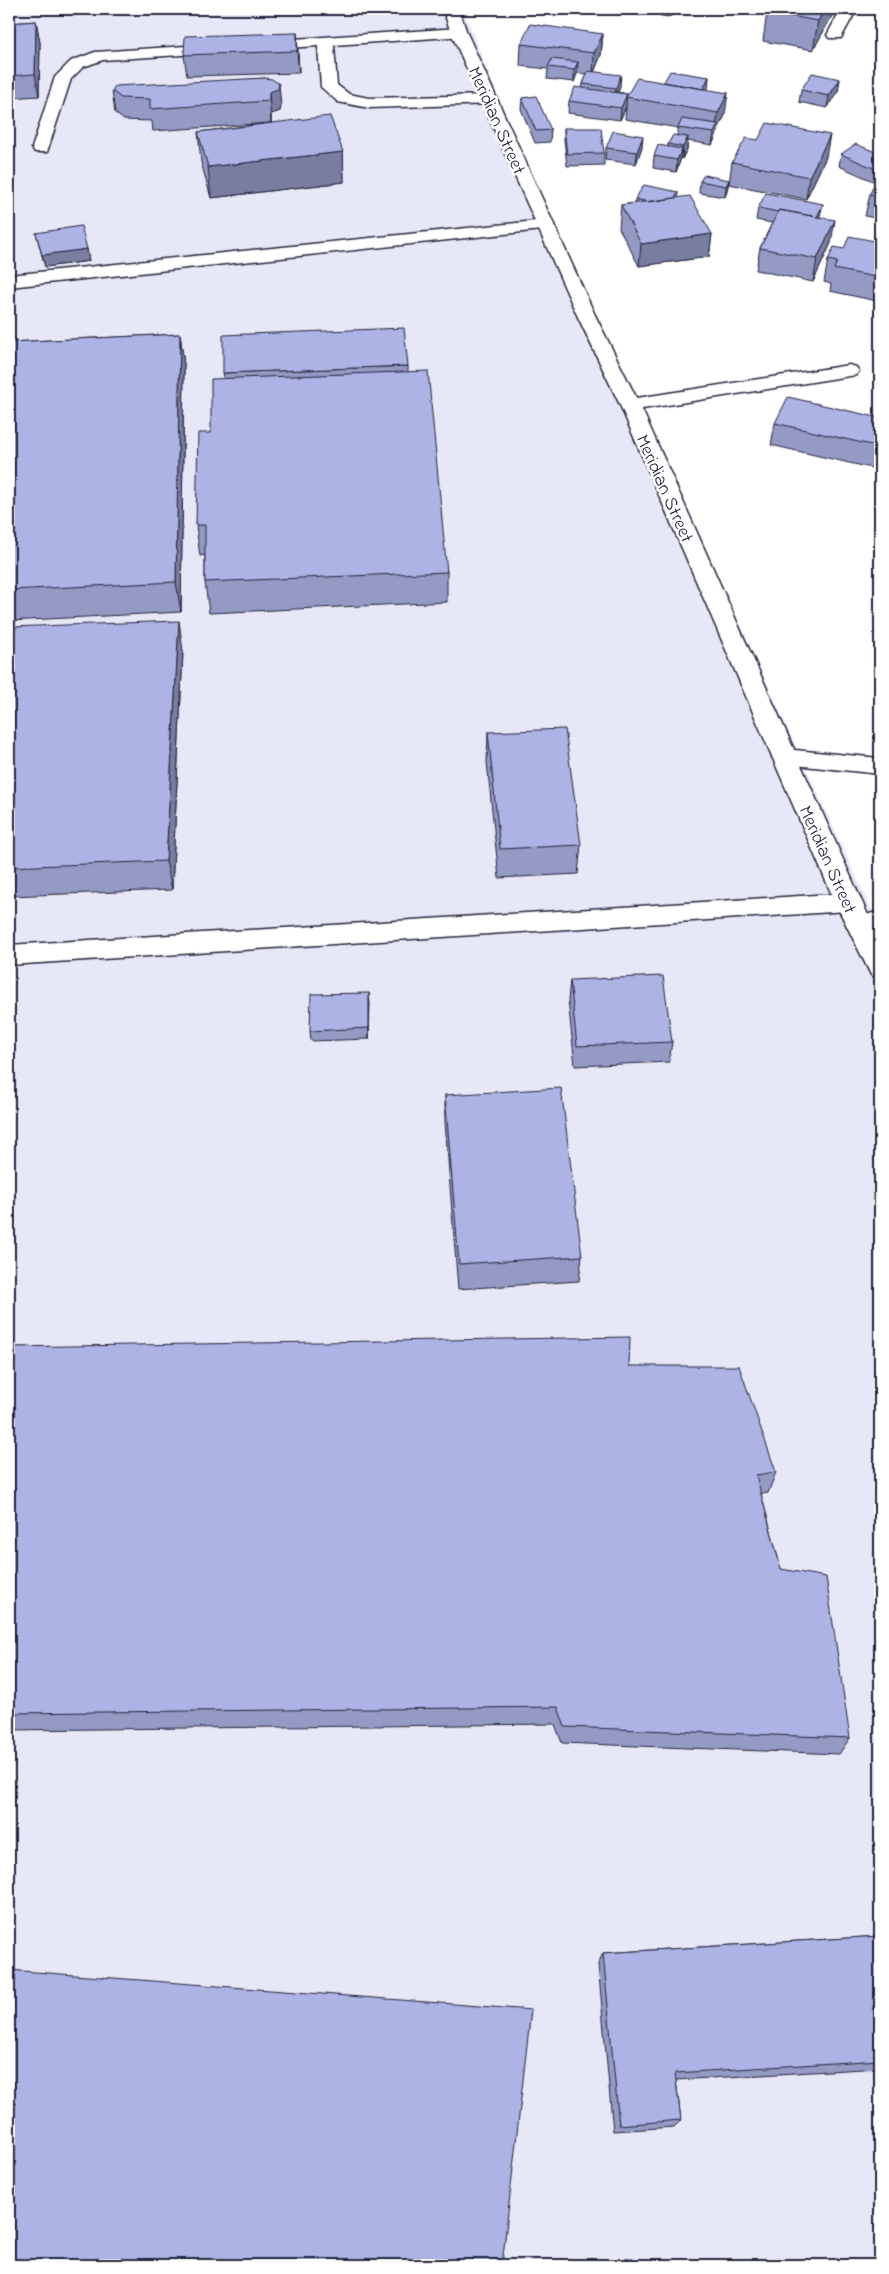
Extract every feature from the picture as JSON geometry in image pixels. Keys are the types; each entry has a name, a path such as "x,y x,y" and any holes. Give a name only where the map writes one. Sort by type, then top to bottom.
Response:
{"main road":[{"name":"Meridian Street","path":"450,9 545,225 630,405 848,902 870,924 880,968"},
{"path":"835,35 849,9"},
{"path":"41,148 63,77 77,64 101,55 459,33"},
{"path":"326,41 329,87 344,98 370,103 489,100"},
{"path":"9,281 545,225"},
{"path":"630,405 849,371"},
{"path":"784,757 880,766"},
{"path":"9,955 848,902"}],"shaded area":[{"path":"9,9 463,9 521,153 880,928 880,2265 9,2265"}],"building":[{"path":"769,9 825,9 818,21 767,12"},
{"path":"36,21 35,74 9,76 9,23"},
{"path":"530,24 603,34 594,53 521,44"},
{"path":"297,33 297,51 184,55 185,36"},
{"path":"552,59 578,62 574,70 548,67"},
{"path":"588,71 621,75 616,88 583,84"},
{"path":"670,71 709,77 703,89 664,82"},
{"path":"812,73 840,79 829,96 801,90"},
{"path":"637,78 728,93 718,113 626,97"},
{"path":"272,79 279,84 278,89 269,92 269,101 150,109 150,99 121,98 112,91 115,86"},
{"path":"575,87 627,94 621,108 569,101"},
{"path":"536,96 551,130 536,131 522,98"},
{"path":"330,116 343,152 208,167 198,132"},
{"path":"682,119 718,124 714,133 678,128"},
{"path":"767,123 830,135 809,177 732,162 746,138 758,140"},
{"path":"564,128 601,128 604,153 567,154"},
{"path":"613,131 643,136 637,152 606,148"},
{"path":"673,135 688,137 683,147 668,144"},
{"path":"856,144 880,154 880,171 841,154"},
{"path":"658,145 682,149 677,160 654,156"},
{"path":"880,172 880,196 870,194"},
{"path":"704,175 729,180 726,186 700,181"},
{"path":"644,185 678,192 675,198 649,202 635,199"},
{"path":"766,193 823,204 817,217 758,208"},
{"path":"690,196 712,234 641,244 621,205"},
{"path":"779,210 835,220 817,259 760,248"},
{"path":"81,226 87,249 42,255 36,233"},
{"path":"849,236 880,242 880,278 834,269 837,262 828,260 834,247 844,249"},
{"path":"404,328 408,366 223,373 223,335"},
{"path":"180,334 176,582 9,590 9,342"},
{"path":"428,371 447,572 205,582 205,525 196,525 198,433 211,433 211,379"},
{"path":"788,397 880,418 880,447 775,423"},
{"path":"179,621 166,861 9,867 9,627"},
{"path":"565,729 581,845 500,849 488,732"},
{"path":"663,976 672,1042 577,1046 570,980"},
{"path":"369,993 369,1028 310,1031 311,994"},
{"path":"561,1088 582,1256 459,1264 445,1095"},
{"path":"630,1337 629,1366 739,1366 776,1472 756,1475 781,1569 826,1577 850,1738 565,1727 558,1707 9,1713 9,1347"},
{"path":"880,1936 880,2060 675,2073 681,2120 619,2125 603,1953"},
{"path":"9,1970 531,2010 502,2265 9,2265"}]}
